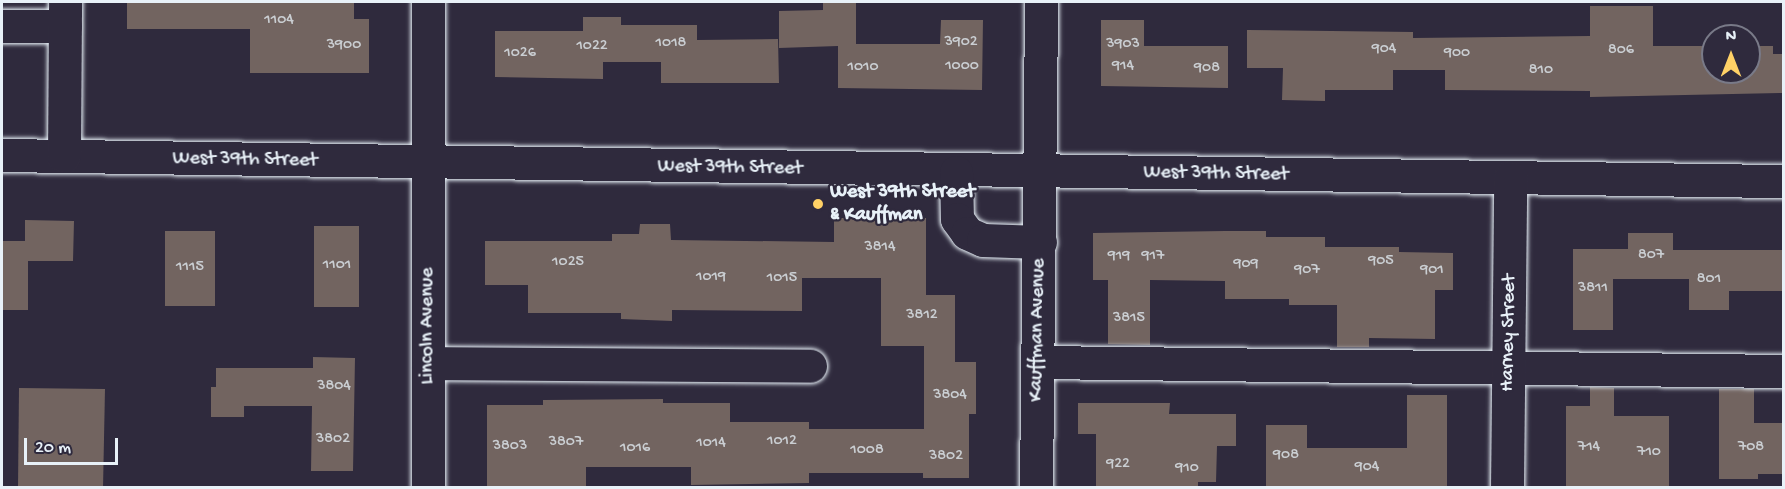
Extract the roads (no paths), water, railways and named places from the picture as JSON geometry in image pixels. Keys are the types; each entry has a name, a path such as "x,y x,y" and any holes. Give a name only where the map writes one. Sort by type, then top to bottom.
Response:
{"street":[{"name":"Lincoln Avenue","path":"428,2 428,488"},
{"name":"Kauffman Avenue","path":"1036,488 1041,2"},
{"path":"2,26 65,14 64,156"},
{"name":"West 39th Street","path":"2,155 956,172 1784,181"},
{"path":"956,172 957,219 967,233 983,240 1040,242"},
{"name":"Harney Street","path":"1507,488 1510,178"},
{"path":"1038,362 1784,371"},
{"path":"428,363 810,366"}],"place":[{"name":"West 39th Street & Kauffman","path":"818,204"}]}
